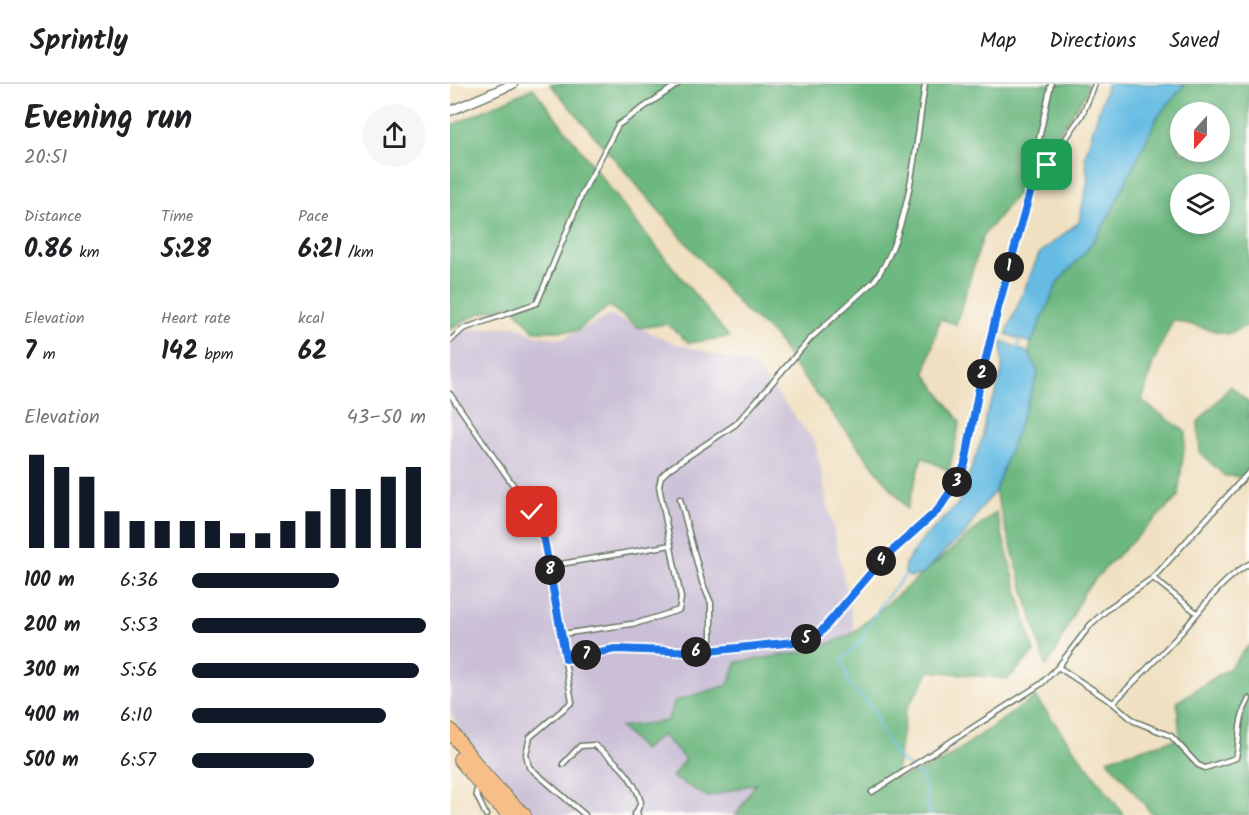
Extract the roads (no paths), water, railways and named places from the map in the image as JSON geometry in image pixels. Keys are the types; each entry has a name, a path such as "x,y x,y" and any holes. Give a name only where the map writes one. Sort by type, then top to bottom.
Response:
{"highway":[{"path":"450,730 481,771 524,815"},
{"path":"450,745 479,784 510,815"}],"street":[{"path":"450,111 513,84"}],"lane":[{"path":"450,341 463,329 537,303 583,192 618,126 678,84"},
{"path":"562,634 638,623 679,610 681,598 659,486 661,477 736,424 811,338 883,269 899,232 925,84"},
{"path":"566,659 615,649 705,651 794,642 812,637 820,633 881,561 938,510 965,464 979,388 998,308 1031,189 1051,84"},
{"path":"1031,189 1082,115 1095,84"},
{"path":"450,394 536,518 544,540 572,702 530,737 526,754 530,767 585,815"},
{"path":"872,792 1041,684 1058,667 1091,624 1109,608 1153,578 1249,472"},
{"path":"680,499 702,582 711,603 711,639 705,651"},
{"path":"549,566 671,545"},
{"path":"1113,703 1166,649 1224,581 1249,564"},
{"path":"1153,578 1197,613"},
{"path":"1058,667 1113,703 1134,721 1167,733 1198,765 1205,768 1236,758 1239,723 1242,711 1249,699"},
{"path":"562,764 580,746 594,745 631,778 641,802 636,814"},
{"path":"479,784 476,794 486,815"}],"water":[{"path":"1107,84 1185,84 1158,116 1108,218 1087,250 1058,282 1031,343 1006,334 1039,254 1079,222 1088,180 1085,156"},
{"path":"1002,341 1029,353 1038,373 995,491 965,534 923,574 911,577 905,574 905,564 923,539 958,504 982,439 986,414 996,393 1002,371"}],"waterway":[{"path":"1017,349 1021,338"},
{"path":"907,573 880,606 860,642 842,660 849,685 874,709 880,729 896,756 923,778 929,815"}]}
